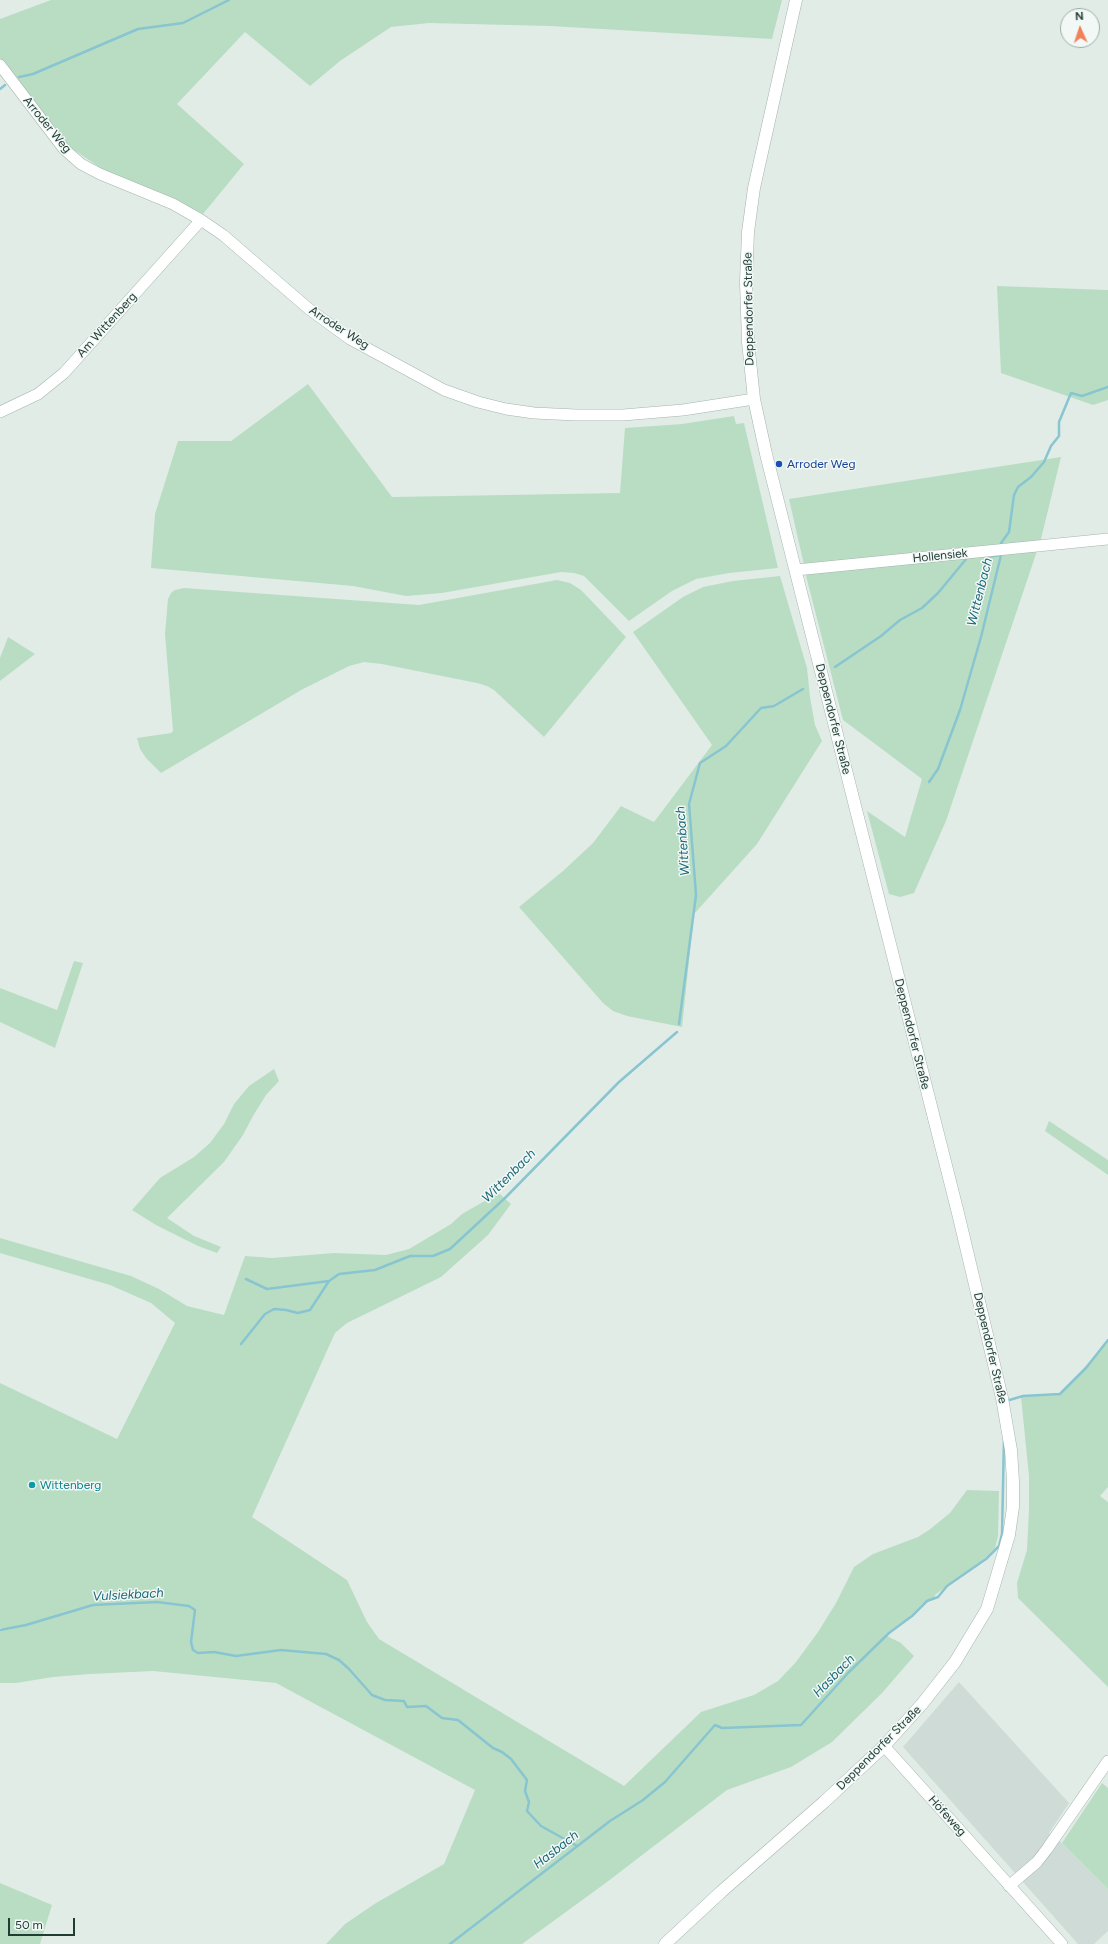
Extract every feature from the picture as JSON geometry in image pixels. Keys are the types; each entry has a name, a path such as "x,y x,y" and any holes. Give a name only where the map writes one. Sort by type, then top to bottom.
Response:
{"street":[{"name":"Deppendorfer Straße","path":"665,1944 722,1891 824,1802 884,1746 922,1704 955,1662 988,1609 1009,1535 1012,1507 1013,1481 1011,1450 1002,1398 957,1209 754,399 748,342 746,282 748,232 754,188 796,0"},
{"name":"Arroder Weg","path":"0,65 64,149 81,164 100,174 173,204 201,220 223,235 309,310 350,338 444,390 478,402 534,412 623,415 683,410 754,399"},
{"name":"Am Wittenberg","path":"0,412 38,394 64,373 201,220"},
{"name":"Hollensiek","path":"796,570 1108,539"},
{"name":"Höfeweg","path":"884,1746 1062,1944"},
{"path":"1009,1886 1037,1862 1108,1761"}],"shaded area":[{"path":"959,1682 1069,1803 1049,1833 1062,1843 1108,1889 1108,1931 1094,1944 1078,1944 903,1747"}],"green space":[{"path":"51,0 782,0 772,39 550,26 429,23 391,27 340,61 310,86 245,32 177,104 244,164 203,214 175,200 102,169 67,145 0,59 0,19"},
{"path":"997,286 1108,290 1108,400 1093,405 1001,373"},
{"path":"308,384 392,497 620,493 625,428 682,424 734,416 736,424 744,423 778,568 729,573 696,579 672,591 629,621 584,576 574,573 561,572 442,593 406,596 353,586 151,568 155,514 178,441 231,441"},
{"path":"1061,457 1040,543 804,565 789,499"},
{"path":"1038,548 946,821 914,893 900,897 889,894 867,811 905,837 922,779 843,720 805,572"},
{"path":"780,576 807,668 815,725 822,741 757,844 694,914 682,1027 627,1016 613,1011 603,1003 519,907 563,871 593,843 621,806 654,822 712,745 633,632 683,597 703,587 733,581"},
{"path":"557,580 570,583 581,590 626,637 544,737 494,690 487,686 382,664 364,662 349,666 303,689 161,773 146,758 140,749 137,738 171,733 173,731 165,634 168,599 171,593 175,590 184,588 419,605"},
{"path":"8,637 35,654 0,681 0,658"},
{"path":"74,961 83,963 55,1048 0,1022 0,988 57,1010"},
{"path":"274,1069 279,1081 266,1095 243,1135 224,1162 167,1218 194,1236 221,1247 217,1253 198,1246 156,1225 132,1210 160,1178 194,1157 210,1143 224,1124 234,1104 249,1086"},
{"path":"1049,1121 1108,1160 1108,1175 1045,1131"},
{"path":"500,1194 511,1204 488,1235 441,1277 347,1323 335,1333 252,1517 347,1580 367,1622 379,1639 624,1786 701,1712 754,1695 778,1681 796,1662 818,1632 836,1603 854,1567 873,1554 918,1537 929,1530 950,1513 967,1490 999,1491 998,1536 995,1548 982,1561 935,1595 934,1599 923,1603 908,1618 885,1635 901,1643 914,1656 882,1693 832,1742 791,1767 727,1790 607,1882 522,1944 326,1944 345,1924 376,1903 444,1864 475,1790 276,1683 153,1671 90,1674 53,1677 16,1683 0,1683 0,1632 2,1628 0,1628 0,1383 117,1439 175,1323 151,1303 110,1285 0,1253 0,1238 131,1276 159,1289 187,1306 224,1315 245,1256 272,1258 334,1253 386,1255 409,1249 451,1224 462,1214 495,1195"},
{"path":"1108,1340 1108,1487 1100,1496 1108,1502 1108,1687 1018,1598 1017,1583 1027,1550 1029,1509 1029,1476 1021,1397 1057,1395 1083,1369"},
{"path":"1102,1783 1108,1788 1108,1889 1062,1843"},
{"path":"0,1883 52,1905 40,1944 0,1944"}],"waterway":[{"path":"19,77 33,74 138,29 183,23 229,0"},
{"path":"0,89 5,85"},
{"name":"Wittenbach","path":"1001,543 1009,532 1014,495 1018,487 1031,477 1044,462 1051,446 1059,436 1059,422 1071,393 1082,396 1108,387"},
{"name":"Wittenbach","path":"929,782 938,769 960,710 981,637 1001,555 986,557"},
{"name":"Wittenbach","path":"835,667 881,636 900,620 922,608 938,593 967,558"},
{"name":"Wittenbach","path":"679,1024 696,895 689,804 700,763 726,746 761,708 774,706 803,689"},
{"name":"Wittenbach","path":"241,1344 265,1314 274,1309 298,1313 310,1310 329,1281 339,1274 375,1270 410,1256 433,1256 450,1249 506,1197 619,1082 677,1032"},
{"name":"Wittenbach","path":"246,1279 267,1289 329,1281"},
{"name":"Hasbach","path":"1006,1401 1023,1396 1060,1394 1086,1368 1108,1340"},
{"name":"Hasbach","path":"450,1944 610,1821 643,1800 665,1782 715,1725 722,1728 801,1725 848,1673 889,1633 912,1616 927,1601 938,1597 947,1586 986,1559 999,1546 1002,1534 1004,1439"},
{"name":"Vulsiekbach","path":"0,1630 26,1625 93,1605 157,1602 189,1606 195,1610 191,1642 193,1650 198,1653 214,1652 236,1656 281,1650 326,1654 339,1660 372,1695 385,1700 404,1701 407,1707 426,1706 442,1718 458,1720 493,1748 502,1752 511,1759 527,1780 525,1791 529,1802 527,1811 541,1826 577,1846"}],"place":[{"name":"Arroder Weg","path":"779,464"},
{"name":"Wittenberg","path":"32,1485"}]}
